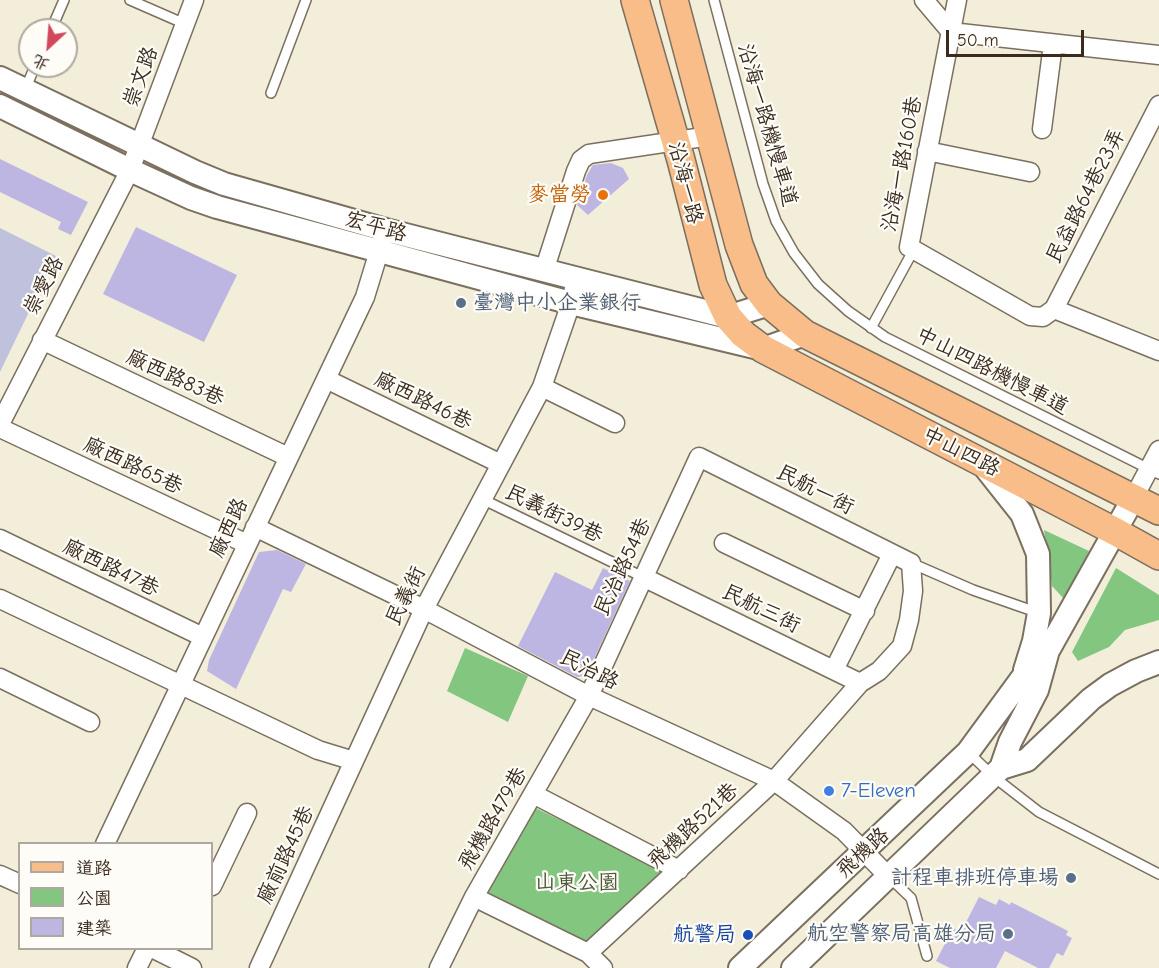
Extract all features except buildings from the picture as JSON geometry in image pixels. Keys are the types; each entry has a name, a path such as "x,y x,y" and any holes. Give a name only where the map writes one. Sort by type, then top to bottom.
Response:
{"main road":[{"name":"沿海一路","path":"635,0 713,285 728,317 763,349"},
{"name":"沿海一路","path":"674,0 739,245 754,284 769,304"},
{"name":"中山四路","path":"769,304 805,334 1159,512"},
{"name":"中山四路","path":"763,349 1159,556"}],"street":[{"name":"崇文路","path":"129,170 194,0"},
{"path":"924,0 951,32 1159,55"},
{"name":"沿海一路160巷","path":"957,0 908,241 909,247 1030,316 1043,317 1054,309"},
{"path":"1042,129 1053,44"},
{"name":"宏平路","path":"0,78 224,184 386,230 728,317"},
{"name":"民益路64巷23弄","path":"1054,309 1159,105"},
{"name":"宏平路","path":"0,106 129,170 217,207 379,253 571,303 763,349"},
{"path":"544,271 581,160 589,154 710,136"},
{"path":"927,151 1030,172"},
{"name":"崇愛路","path":"0,424 129,170"},
{"name":"廠西路","path":"105,842 365,297 386,230"},
{"name":"民義街","path":"354,761 424,609 542,387 571,303 576,279"},
{"path":"728,317 769,304"},
{"path":"1054,309 1159,351"},
{"path":"763,349 805,334"},
{"name":"廠西路83巷","path":"42,340 288,457"},
{"name":"廠西路46巷","path":"326,379 501,464"},
{"path":"542,387 615,423"},
{"name":"廠西路65巷","path":"0,428 247,544"},
{"path":"1133,499 1154,472 1159,450"},
{"name":"民航一街","path":"699,458 911,562"},
{"name":"民治路54巷","path":"589,696 699,458"},
{"path":"981,462 1022,514 1038,554 1039,613 1034,641 1023,677"},
{"name":"飛機路","path":"740,968 968,752 1023,677 1048,649 1133,499"},
{"name":"民治路","path":"255,526 424,609 589,696 774,781 844,831 887,875"},
{"name":"廠西路47巷","path":"0,539 202,637"},
{"path":"724,543 865,611"},
{"path":"834,670 892,554"},
{"path":"774,781 860,683 879,671 902,646 913,591 911,562"},
{"name":"民航三街","path":"643,577 860,683"},
{"path":"0,599 318,750 354,761"},
{"name":"飛機路","path":"997,773 1037,690 1048,649"},
{"name":"飛機路","path":"793,968 887,875 997,773 1027,760 1091,699 1110,685 1159,662"},
{"path":"0,678 90,722"},
{"name":"飛機路479巷","path":"589,696 474,897 588,953 603,968"},
{"name":"廠前路45巷","path":"259,968 354,761"},
{"name":"飛機路521巷","path":"588,953 774,781"},
{"path":"533,794 679,870"},
{"path":"213,884 247,813"},
{"path":"0,875 18,883"},
{"path":"440,968 474,897"},
{"path":"137,968 146,950"},
{"path":"158,950 183,959"}],"lane":[{"path":"56,18 64,0"},
{"path":"130,0 185,24"},
{"path":"271,93 306,0"},
{"name":"沿海一路機慢車道","path":"714,0 763,184 776,221 794,253 818,284"},
{"path":"25,90 30,78"},
{"path":"871,328 913,251"},
{"name":"中山四路機慢車道","path":"818,284 848,311 885,337 1154,472"},
{"name":"民義街39巷","path":"482,499 643,577"},
{"path":"911,562 973,590 1039,613"},
{"path":"968,752 997,773 1039,812 1159,874"},
{"path":"887,875 912,898 927,956"}],"shaded area":[{"path":"0,228 56,256 0,372"}],"green space":[{"path":"1044,530 1089,551 1065,600 1052,586"},
{"path":"1116,568 1159,595 1159,620 1125,630 1109,647 1078,661 1072,652"},
{"path":"465,648 528,676 508,722 447,691"},
{"name":"山東公園","path":"529,805 665,870 587,942 487,892"}],"place":[{"name":"麥當勞","path":"603,195"},
{"name":"臺灣中小企業銀行","path":"461,303"},
{"name":"7-Eleven","path":"829,791"},
{"name":"計程車排班停車場","path":"1071,878"},
{"name":"航空警察局高雄分局","path":"1008,934"},
{"name":"航警局","path":"748,935"}]}
